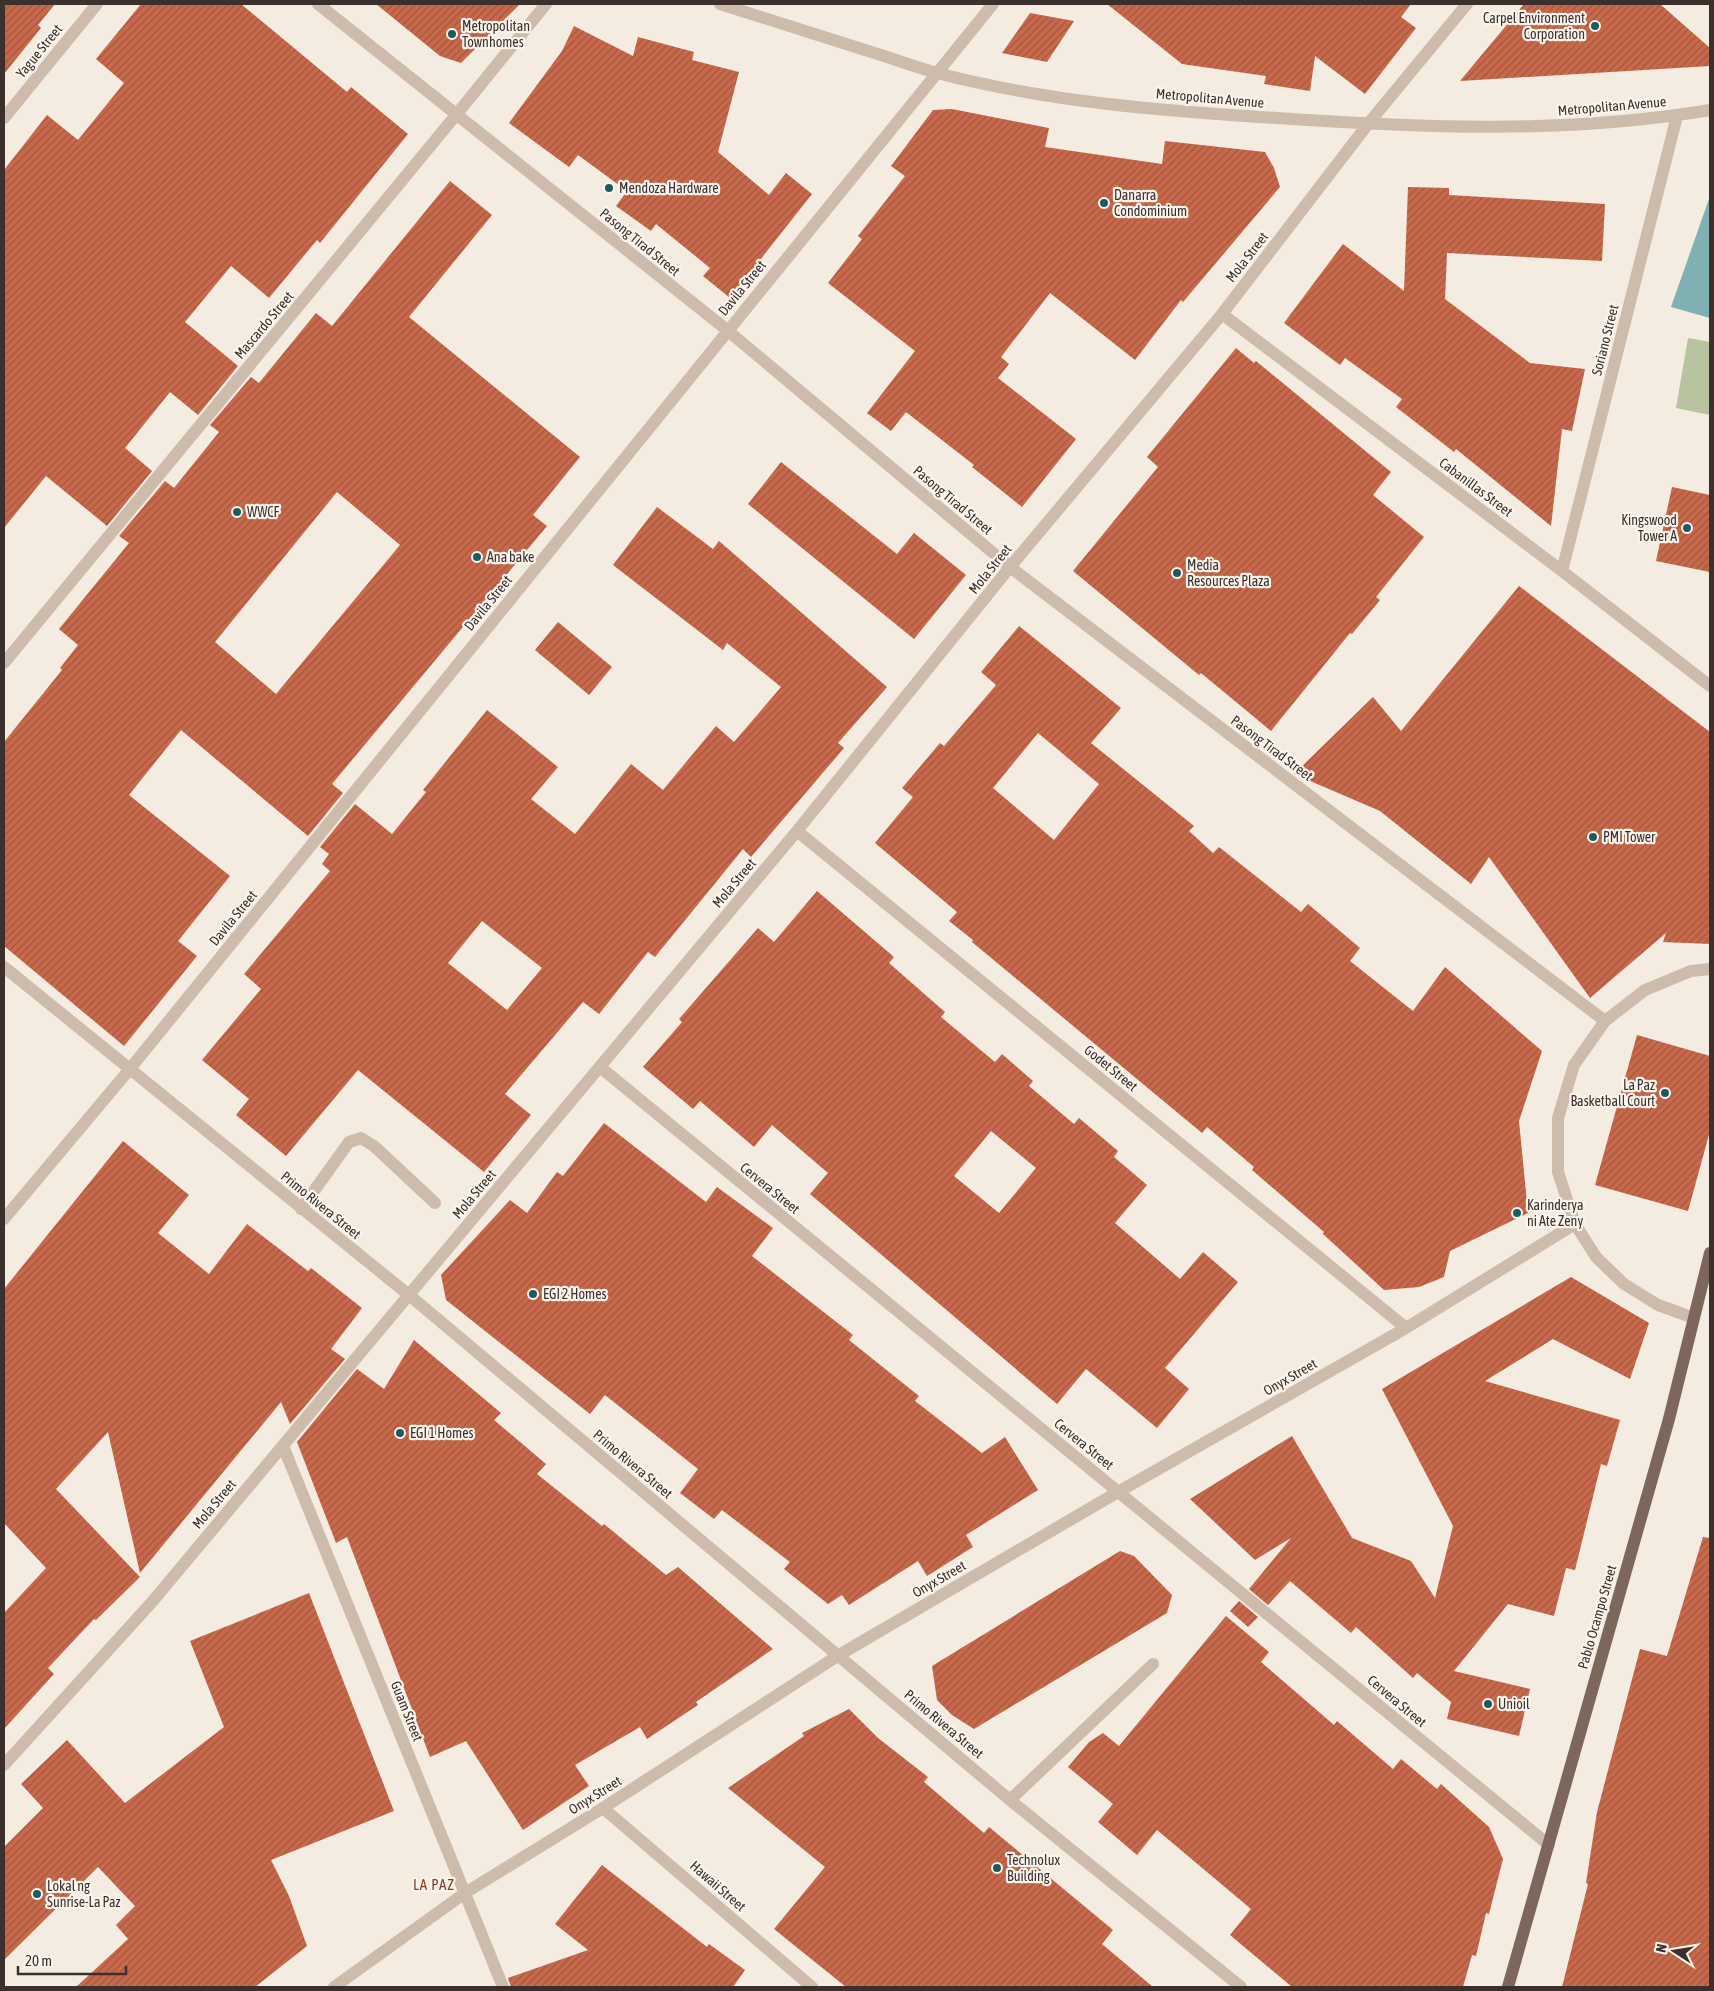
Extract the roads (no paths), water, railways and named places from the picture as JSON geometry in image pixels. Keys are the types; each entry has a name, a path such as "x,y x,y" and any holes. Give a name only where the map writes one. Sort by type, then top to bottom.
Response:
{"main road":[{"name":"Pablo Ocampo Street","path":"1508,1987 1669,1419 1710,1253"}],"street":[{"name":"Yague Street","path":"4,118 98,4"},
{"name":"Pasong Tirad Street","path":"318,4 727,330 1010,568 1605,1021"},
{"name":"Mascardo Street","path":"4,663 546,4"},
{"name":"Metropolitan Avenue","path":"720,4 936,72 1027,92 1194,113 1368,124 1529,127 1678,116 1710,110"},
{"name":"Davila Street","path":"4,1219 129,1070 993,4"},
{"name":"Mola Street","path":"4,1765 152,1602 797,831 1010,568 1222,314 1368,124 1467,4"},
{"name":"Soriano Street","path":"1562,571 1678,116"},
{"name":"Cabanillas Street","path":"1222,314 1562,571 1710,686"},
{"name":"Godet Street","path":"797,831 1406,1328"},
{"name":"Primo Rivera Street","path":"4,967 409,1295 1010,1800 1241,1987"},
{"path":"1694,1318 1658,1305 1624,1284 1596,1257 1575,1224 1558,1172 1558,1118 1574,1065 1605,1021 1645,990 1691,971 1710,969"},
{"name":"Cervera Street","path":"600,1067 1549,1845"},
{"path":"301,1208 349,1142 361,1138 374,1146 435,1203"},
{"name":"Onyx Street","path":"334,1987 466,1893 603,1808 839,1655 1118,1492 1406,1328 1575,1224"},
{"name":"Guam Street","path":"283,1446 503,1987"},
{"path":"1010,1800 1153,1664"},
{"name":"Hawaii Street","path":"603,1808 812,1987"}],"water":[{"path":"1710,199 1710,318 1671,307"}],"place":[{"name":"Carpel Environment Corporation","path":"1595,26"},
{"name":"Metropolitan Townhomes","path":"452,34"},
{"name":"Mendoza Hardware","path":"609,188"},
{"name":"Danarra Condominium","path":"1104,203"},
{"name":"WWCF","path":"237,512"},
{"name":"Kingswood Tower A","path":"1687,528"},
{"name":"Ana bake","path":"477,557"},
{"name":"Media Resources Plaza","path":"1177,573"},
{"name":"PMI Tower","path":"1593,837"},
{"name":"La Paz Basketball Court","path":"1665,1093"},
{"name":"Karinderya ni Ate Zeny","path":"1517,1213"},
{"name":"EGI 2 Homes","path":"533,1294"},
{"name":"EGI 1 Homes","path":"400,1433"},
{"name":"Unioil","path":"1488,1704"},
{"name":"Technolux Building","path":"997,1868"},
{"name":"Lokal ng Sunrise-La Paz","path":"37,1894"}],"district":[{"name":"LA PAZ","path":"434,1884"}]}
